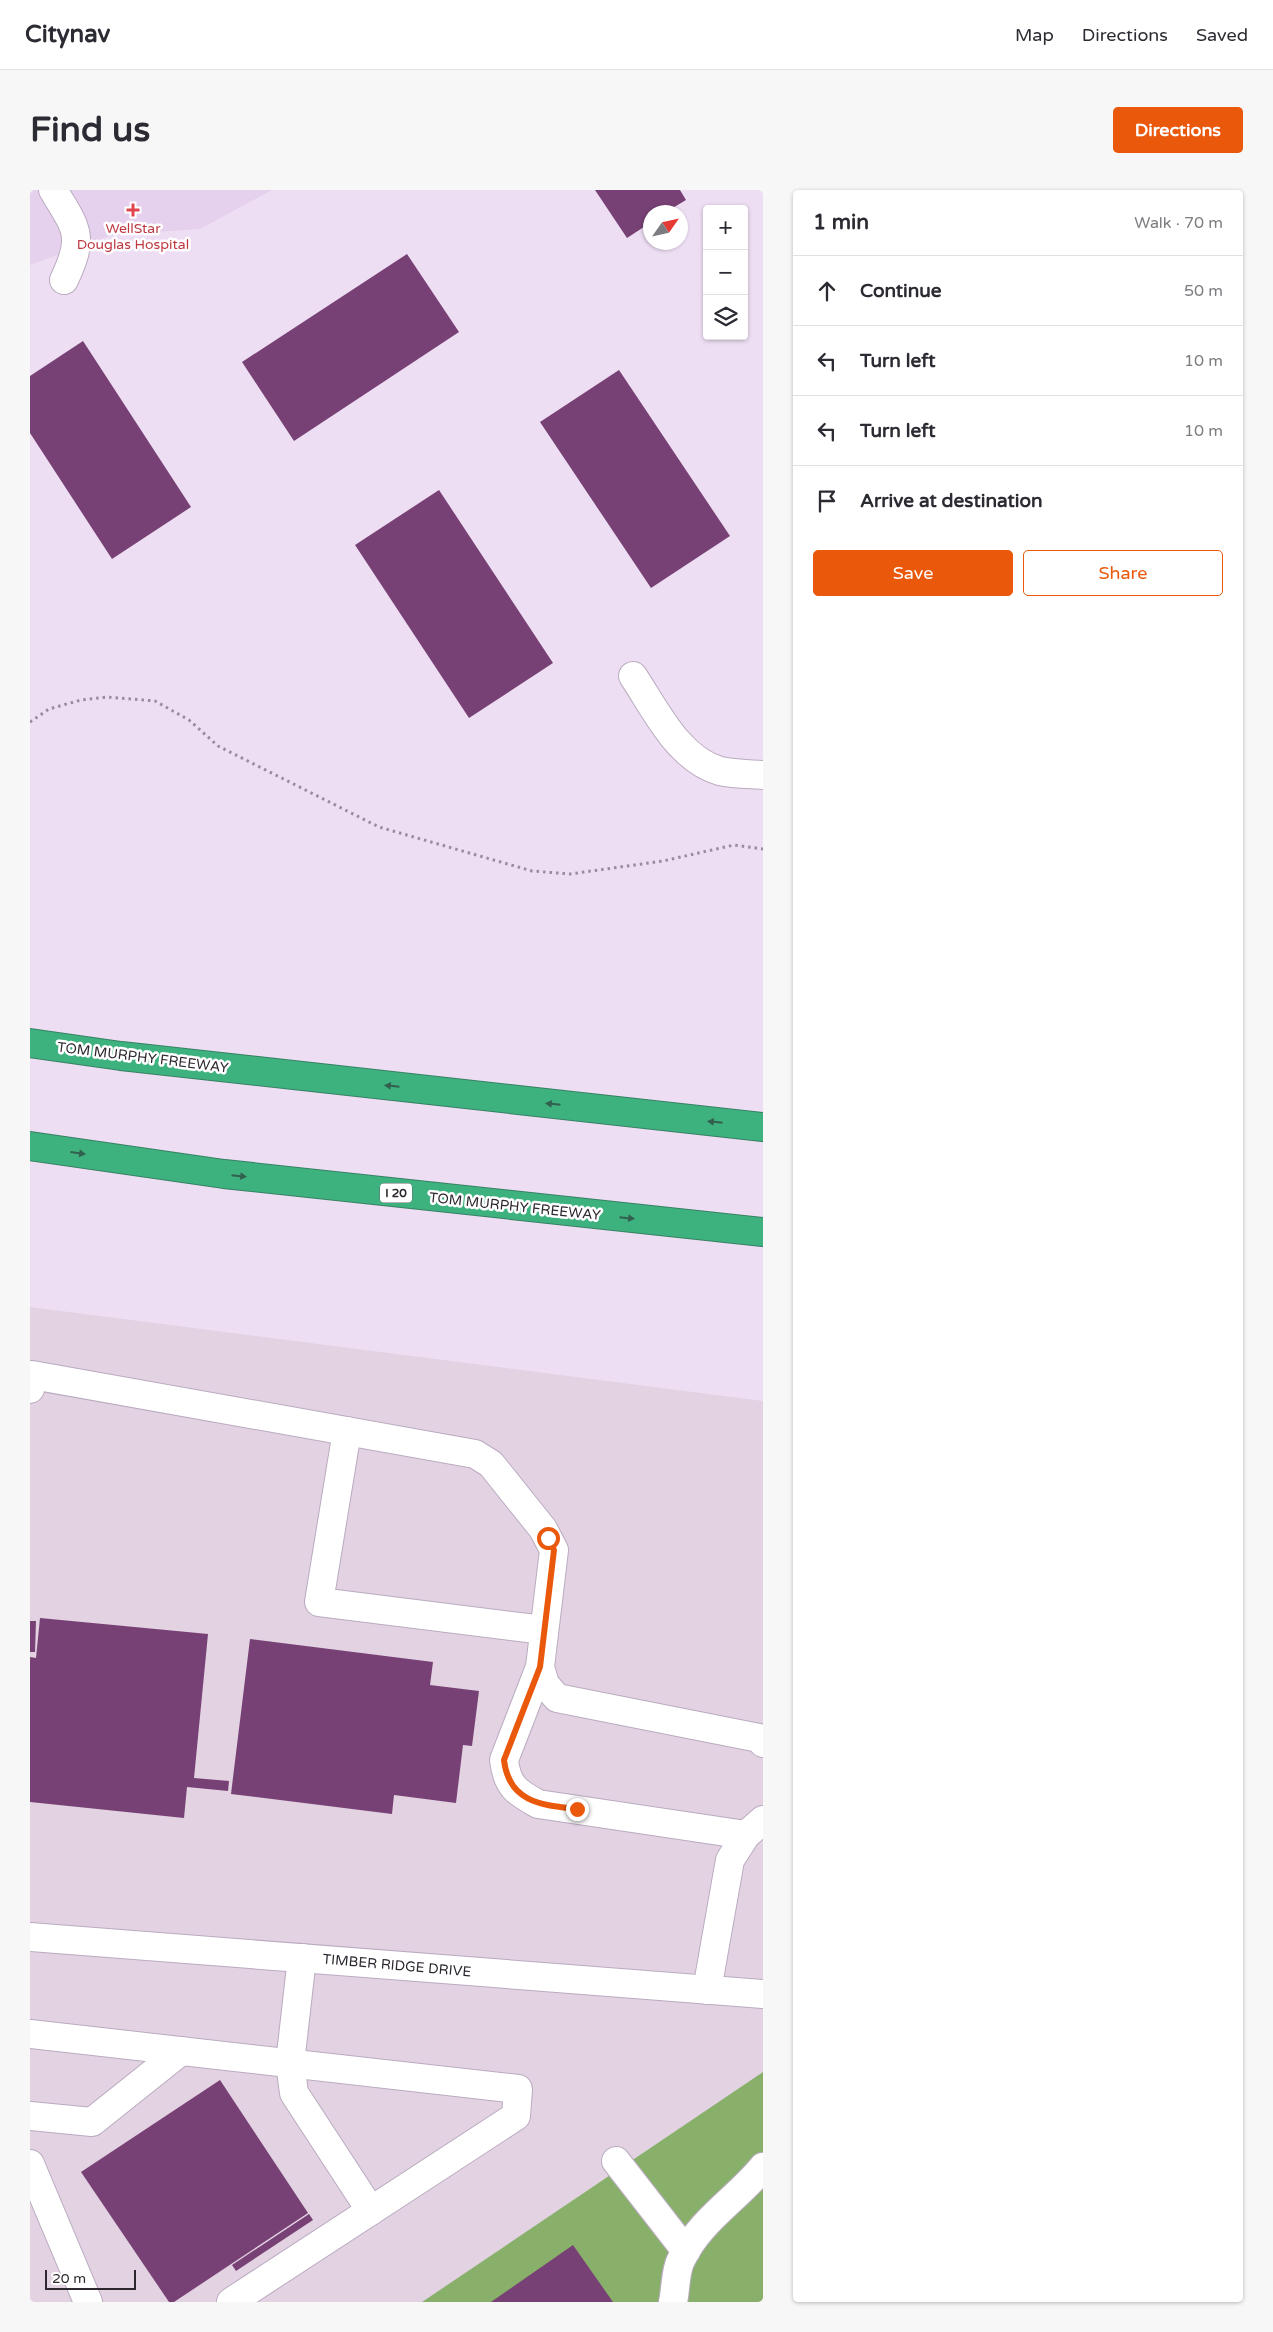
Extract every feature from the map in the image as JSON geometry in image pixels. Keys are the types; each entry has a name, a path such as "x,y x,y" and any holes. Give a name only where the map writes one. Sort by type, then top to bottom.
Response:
{"highway":[{"name":"TOM MURPHY FREEWAY","path":"30,1043 121,1056 763,1127"},
{"name":"TOM MURPHY FREEWAY","path":"30,1146 224,1174 763,1232"}],"street":[{"path":"30,197 42,190"},
{"path":"53,190 76,226 75,256 64,280"},
{"path":"633,676 676,739 694,758 720,771 763,775"},
{"path":"31,1380 347,1431 476,1454 491,1464 543,1529 554,1550 540,1667 504,1760 505,1775 518,1793 538,1804 755,1828"},
{"path":"347,1431 319,1602 544,1630"},
{"path":"540,1667 545,1684 556,1698 759,1738 763,1743"},
{"path":"707,1990 730,1860 755,1828"},
{"name":"TIMBER RIDGE DRIVE","path":"30,1937 763,1994"},
{"path":"302,1958 290,2063 294,2093 371,2211"},
{"path":"30,2034 518,2089 516,2116 231,2302"},
{"path":"30,2116 92,2122 182,2051"},
{"path":"616,2161 686,2251"},
{"path":"30,2164 88,2302"},
{"path":"674,2302 680,2261 701,2228 747,2187 763,2167"}],"path":[{"path":"30,722 49,709 81,700 107,697 155,701 188,720 218,746 379,827 532,871 570,874 663,861 734,845 763,849"}],"shaded area":[{"name":"WellStar Douglas Hospital","path":"30,190 272,190 200,229 113,235 30,265"},
{"path":"30,1307 763,1401 763,2072 422,2302 30,2302"}],"green space":[{"path":"763,2072 763,2302 422,2302"}],"building":[{"path":"595,190 680,190 686,200 678,205 643,205 643,228 627,238"},
{"path":"407,254 459,332 294,441 242,362"},
{"path":"83,341 191,507 112,559 30,433 30,376"},
{"path":"619,370 730,536 651,588 540,422"},
{"path":"439,490 553,663 469,718 355,545"},
{"path":"40,1618 208,1634 194,1778 229,1781 228,1791 187,1787 184,1818 30,1802 30,1657 36,1658"},
{"path":"30,1621 36,1621 35,1652 30,1652"},
{"path":"250,1639 433,1662 430,1685 479,1691 472,1746 463,1745 456,1803 394,1795 392,1814 231,1794"},
{"path":"220,2080 308,2213 174,2302 169,2302 81,2172"},
{"path":"309,2214 313,2220 236,2271 232,2265"},
{"path":"573,2245 613,2302 491,2302"}],"place":[{"name":"WellStar Douglas Hospital","path":"133,210"}],"route":[{"path":"548,1538 554,1550 540,1667 504,1760 505,1775 518,1793 538,1804 577,1809"}]}
